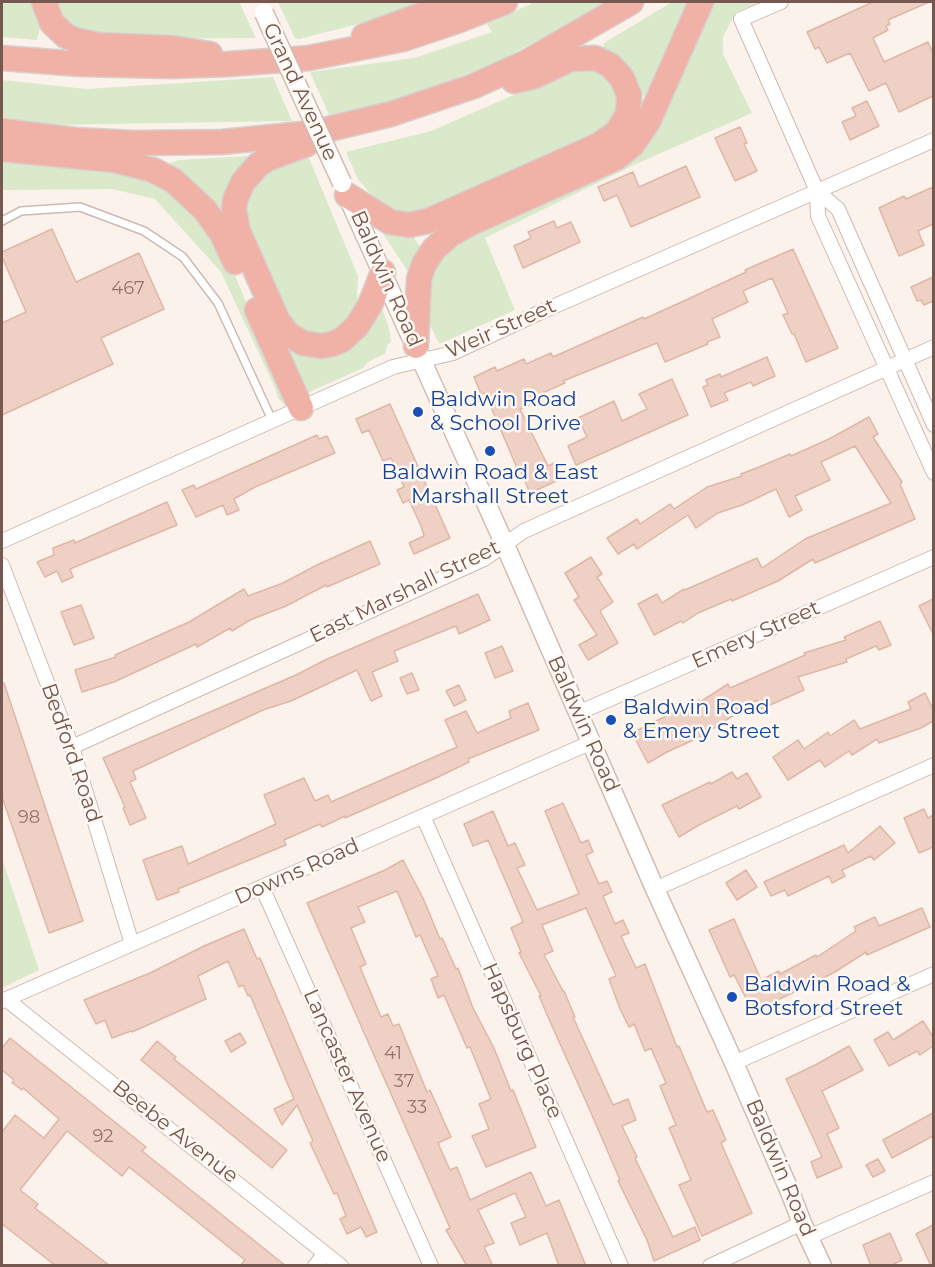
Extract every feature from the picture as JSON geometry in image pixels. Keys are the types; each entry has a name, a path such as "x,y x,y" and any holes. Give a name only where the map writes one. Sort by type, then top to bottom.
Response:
{"highway":[{"path":"44,2 48,16 58,30 85,43 172,48 263,62"},
{"path":"309,58 400,21 458,2"},
{"path":"2,58 200,66 309,58 403,39 506,2"},
{"path":"447,96 526,62 631,2"},
{"path":"420,353 419,279 424,264 434,249 451,234 471,223 625,152 644,130 701,2"},
{"path":"2,131 75,140 191,143 251,140 312,133 365,121 447,96 535,76 562,63 586,57 602,61 616,70 626,85 630,105 624,124 609,139 428,221 409,225 390,222 345,189"},
{"path":"365,121 267,159 258,165 249,173 237,191 235,220 278,321 288,334 303,343 321,346 332,344 350,333 370,305 383,272"},
{"path":"2,149 114,160 138,165 164,176 195,199 214,222 229,248 301,408"}],"main road":[{"name":"Grand Avenue","path":"261,7 345,189"},
{"name":"Baldwin Road","path":"345,189 420,353 822,1266"}],"street":[{"path":"781,2 741,19 817,191 818,216 933,473"},
{"name":"Weir Street","path":"2,541 420,353 453,353 933,140"},
{"path":"817,191 838,209 933,425"},
{"name":"East Marshall Street","path":"72,747 483,559 524,531 933,347"},
{"name":"Emery Street","path":"578,713 933,557"},
{"name":"Bedford Road","path":"2,565 72,747 132,944"},
{"name":"Downs Road","path":"4,1000 592,742"},
{"path":"655,889 933,765"},
{"name":"Hapsburg Place","path":"423,816 621,1266"},
{"name":"Lancaster Avenue","path":"262,887 431,1266"},
{"path":"734,1063 933,974"},
{"name":"Beebe Avenue","path":"4,1000 312,1240 342,1266"},
{"path":"710,1266 933,1182"},
{"path":"315,1266 325,1253"}],"lane":[{"path":"2,221 21,211 80,207 144,231 183,256 218,303 272,420"}],"green space":[{"path":"2,2 32,2 34,12 41,23 37,40 2,37"},
{"path":"52,2 239,2 256,38 88,39 73,32"},
{"path":"278,2 434,2 409,11 299,39 295,38"},
{"path":"535,2 606,2 487,67 384,103 330,117 310,72 414,58 492,32 487,24"},
{"path":"672,2 695,2 645,110 646,95 638,97 604,53 604,43"},
{"path":"710,2 760,2 736,12 723,37 723,54 752,113 634,165 485,238 515,310 439,343 422,310 435,257 458,238 619,164"},
{"path":"587,66 604,72 616,86 620,109 607,130 415,218 387,212 389,207 374,198 358,179 346,152 431,131 565,70"},
{"path":"273,77 292,121 49,125 2,117 2,80 87,89"},
{"path":"247,156 251,164 231,239 164,165 179,160"},
{"path":"309,158 358,276 357,297 363,303 351,323 325,338 299,335 285,320 242,224 242,199 269,167"},
{"path":"2,159 114,171 152,181 187,203 213,234 235,276 287,399 284,404 278,398 221,272 155,199 112,189 2,190"},
{"path":"380,229 410,232 423,251 410,275"},
{"path":"381,306 389,328 391,342 387,345 386,353 368,362 363,368 307,393 272,329 306,355"},
{"path":"2,858 39,970 2,988"}],"building":[{"path":"873,2 929,2 888,20 890,24 886,26 888,30 873,38 884,62 928,42 933,53 933,96 899,112 886,83 869,91 850,53 827,63 819,47 815,49 807,32"},
{"path":"867,101 879,126 850,140 842,122 856,116 852,108"},
{"path":"740,127 747,143 744,144 757,171 735,181 715,138"},
{"path":"686,166 700,197 631,227 617,195 604,201 598,187 633,172 639,187"},
{"path":"933,187 933,224 918,231 924,245 899,256 879,208 904,196 906,199"},
{"path":"554,221 557,228 571,222 580,242 523,268 514,246 531,238 528,232"},
{"path":"52,229 76,282 139,253 164,309 101,338 113,364 2,415 2,323 26,312 2,257 2,252"},
{"path":"793,249 838,348 806,362 783,315 788,313 772,278 743,291 748,302 712,319 720,337 707,342 708,344 665,362 657,343 563,381 565,383 527,400 529,405 520,409 548,466 556,462 563,478 530,493 485,393 481,394 474,377 495,367 497,371 524,359 526,364 551,353 553,357 643,317 644,319"},
{"path":"933,277 933,301 924,305 921,300 917,301 911,287"},
{"path":"767,357 775,376 753,386 751,382 724,393 728,400 711,407 703,387 708,385 706,380 720,374 721,377"},
{"path":"672,379 688,415 576,465 568,446 587,437 578,418 614,401 622,421 647,409 639,394"},
{"path":"390,404 450,538 414,554 409,543 424,536 421,526 409,500 403,503 397,490 404,487 391,458 383,461 369,430 362,433 356,419"},
{"path":"869,417 878,434 873,437 902,482 900,484 915,519 815,563 813,559 778,581 698,613 683,623 681,621 654,635 638,604 657,594 662,603 684,589 757,558 762,568 805,539 891,503 855,446 821,462 830,480 795,496 802,510 789,517 776,489 718,513 696,528 688,515 637,549 634,544 618,554 607,538 637,519 640,524 670,504 674,509 707,487 742,476 741,474 790,454 791,456"},
{"path":"317,435 319,439 327,436 335,453 255,487 234,499 239,510 227,515 223,505 196,517 182,490 194,485 196,489"},
{"path":"167,502 177,525 70,569 73,577 62,582 57,571 45,577 37,562 54,555 53,548 74,540 75,543"},
{"path":"370,541 380,564 327,587 326,585 286,606 250,620 232,631 230,628 197,647 196,644 114,682 82,692 75,670 116,657 115,655 189,622 244,589 248,596 283,583"},
{"path":"591,557 602,574 597,577 613,602 600,611 618,643 588,660 579,645 597,635 574,600 579,597 565,573"},
{"path":"478,594 490,620 459,634 456,626 394,651 398,661 372,672 382,696 371,701 357,670 291,701 263,710 133,771 136,779 130,782 146,818 130,825 123,808 125,807 103,758"},
{"path":"933,599 933,634 919,606"},
{"path":"81,605 94,638 74,645 61,612"},
{"path":"880,621 891,645 879,650 876,646 846,659 847,662 798,677 804,690 761,709 757,700 700,737 648,763 632,733 678,710 679,713 728,684 730,688 805,655 804,653 846,640 844,637"},
{"path":"502,646 513,671 495,678 485,653"},
{"path":"412,673 419,690 407,694 400,678"},
{"path":"2,683 4,683 83,921 49,933 2,797"},
{"path":"459,685 466,700 454,706 446,691"},
{"path":"925,693 933,709 933,721 921,728 879,743 877,739 852,755 849,751 825,767 820,760 788,780 773,757 798,740 804,749 828,732 830,736 854,720 860,729 911,709 908,702"},
{"path":"528,703 539,730 468,759 469,762 436,778 345,818 345,816 322,827 320,824 284,840 286,845 178,889 179,892 157,900 143,860 182,846 188,864 276,824 264,795 304,778 315,801 328,795 331,802 457,747 445,720 466,711 477,733 511,718 509,711"},
{"path":"732,772 737,779 747,773 761,797 739,809 737,806 679,837 662,805 710,782 711,784"},
{"path":"563,803 581,843 588,840 593,852 586,855 599,884 607,881 612,892 603,896 615,924 623,920 629,933 621,936 636,968 645,964 677,1047 679,1046 707,1112 713,1110 726,1140 721,1143 752,1213 702,1236 679,1185 691,1180 669,1128 676,1125 660,1086 666,1083 651,1048 645,1051 634,1024 629,1027 620,1009 609,979 616,976 586,908 542,925 553,951 544,955 564,991 575,1017 573,1017 613,1105 628,1099 636,1120 622,1126 673,1237 695,1227 700,1240 654,1261 647,1240 618,1181 620,1180 539,996 541,996 519,953 521,952 511,928 523,922 488,840 473,846 464,824 493,811 508,846 515,843 525,865 517,868 537,910 579,894 545,811"},
{"path":"924,809 928,818 933,815 933,847 919,853 904,818"},
{"path":"880,826 895,843 874,860 871,856 842,870 845,876 832,883 829,876 788,896 785,890 771,896 764,882 844,845 848,853"},
{"path":"403,860 423,898 440,939 442,938 456,969 458,968 473,1008 494,1048 536,1147 486,1167 472,1136 489,1129 479,1104 491,1099 470,1047 467,1048 444,995 438,998 431,979 438,976 420,935 416,937 397,891 358,907 365,922 351,928 366,964 360,967 381,1017 388,1014 393,1026 399,1024 427,1092 430,1090 451,1137 438,1143 450,1170 457,1167 470,1200 531,1172 546,1206 559,1200 586,1266 559,1266 547,1233 520,1245 511,1223 526,1217 515,1193 478,1210 494,1243 484,1247 493,1266 467,1266 446,1230 450,1228 307,903"},
{"path":"746,870 757,887 737,900 726,883"},
{"path":"922,908 930,927 867,955 866,952 835,972 753,1012 734,975 730,977 709,930 734,919 761,980 779,971 780,974 816,955 817,957 856,931 854,927 875,917 879,926"},
{"path":"244,929 257,959 260,958 377,1232 366,1237 361,1227 347,1234 340,1219 346,1216 337,1193 334,1194 310,1143 313,1141 297,1105 282,1125 274,1109 294,1099 250,995 248,996 243,985 239,987 228,961 198,976 206,999 132,1032 112,1038 105,1020 96,1024 84,1000 150,973"},
{"path":"923,1021 933,1037 933,1046 920,1055 917,1051 889,1066 874,1040 888,1032 893,1040"},
{"path":"240,1033 246,1043 231,1052 225,1041"},
{"path":"10,1038 146,1147 142,1151 286,1266 240,1266 245,1260 129,1167 122,1176 67,1131 20,1190 38,1204 35,1208 110,1266 56,1266 2,1224 2,1132 15,1115 44,1138 59,1119 23,1088 22,1090 12,1083 14,1080 2,1070 2,1048"},
{"path":"157,1041 176,1057 174,1059 287,1150 272,1168 141,1060"},
{"path":"849,1046 863,1070 822,1091 839,1128 827,1134 842,1167 817,1178 811,1162 822,1157 786,1079"},
{"path":"933,1113 933,1136 892,1158 883,1140"},
{"path":"878,1159 885,1171 873,1177 866,1165"},
{"path":"933,1225 933,1266 931,1266 916,1234"},
{"path":"890,1233 902,1260 890,1266 871,1266 863,1245"}],"place":[{"name":"Baldwin Road & School Drive","path":"418,412"},
{"name":"Baldwin Road & East Marshall Street","path":"490,451"},
{"name":"Baldwin Road & Emery Street","path":"611,720"},
{"name":"Baldwin Road & Botsford Street","path":"732,997"}]}
